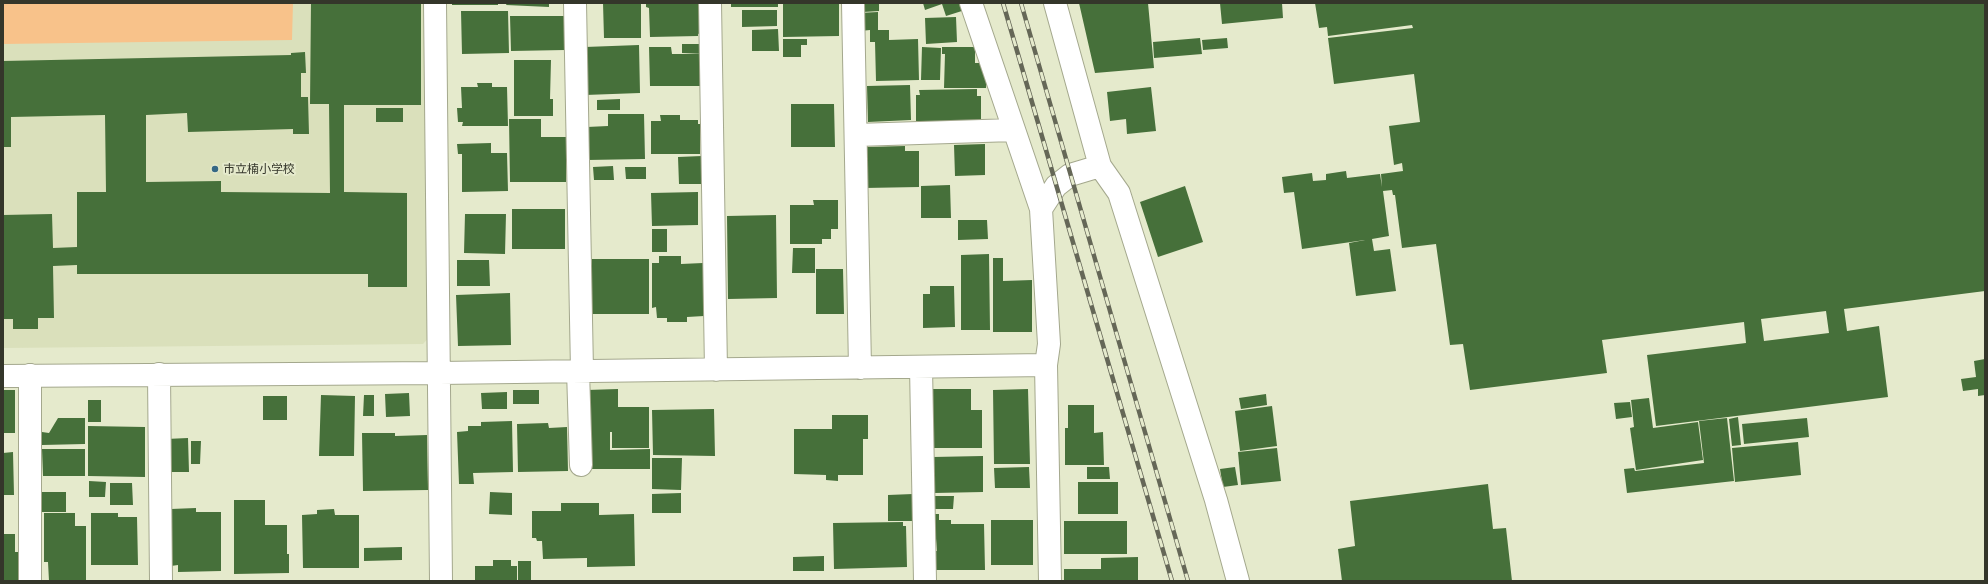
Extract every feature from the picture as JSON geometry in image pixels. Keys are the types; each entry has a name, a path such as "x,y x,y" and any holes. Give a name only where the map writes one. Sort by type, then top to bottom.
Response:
{"street":[{"path":"435,3 441,581"},
{"path":"575,3 581,465"},
{"path":"710,3 716,370"},
{"path":"853,3 860,368"},
{"path":"971,3 1040,209 1049,344 1046,366 1050,581"},
{"path":"1055,3 1100,166 1119,194 1216,500 1238,581"},
{"path":"856,135 1014,130"},
{"path":"1040,209 1056,186 1070,175 1100,166"},
{"path":"3,376 1046,366"},
{"path":"921,367 925,581"},
{"path":"159,374 161,581"},
{"path":"30,375 30,581"}],"shaded area":[{"name":"市立楠小学校","path":"3,3 424,3 431,335 423,344 3,348"},
{"path":"3,3 293,3 292,40 3,44"}],"building":[{"path":"311,3 421,3 421,105 344,105 344,192 407,193 407,287 368,287 368,274 77,274 77,265 53,266 54,318 38,318 38,329 13,329 13,319 3,319 3,215 52,214 53,248 77,247 77,192 106,192 105,115 11,117 11,147 3,147 3,61 291,55 291,53 305,52 306,73 301,73 301,97 308,97 309,134 293,134 293,129 188,132 187,113 146,115 146,182 221,181 221,192 330,193 329,104 310,104"},
{"path":"452,3 498,3 498,5 452,5"},
{"path":"507,3 549,3 549,7 506,5"},
{"path":"603,3 641,3 641,38 604,38"},
{"path":"646,3 704,3 701,33 698,34 698,36 650,37 649,8 646,7"},
{"path":"731,3 778,3 778,7 731,7"},
{"path":"783,3 839,3 839,36 783,37"},
{"path":"863,3 879,3 879,11 863,12"},
{"path":"923,3 963,3 965,10 946,16 942,4 925,10"},
{"path":"1079,3 1148,3 1154,68 1095,73"},
{"path":"1220,3 1282,3 1283,18 1222,24"},
{"path":"1315,3 1985,3 1985,291 1844,309 1847,331 1879,326 1888,397 1656,426 1647,355 1746,343 1744,322 1602,340 1607,373 1470,390 1463,344 1450,345 1436,244 1402,248 1395,195 1393,195 1392,190 1383,191 1389,236 1372,239 1374,251 1390,249 1396,291 1356,296 1349,243 1365,240 1302,249 1294,192 1284,193 1282,177 1312,173 1313,181 1326,180 1326,174 1346,171 1347,178 1380,174 1382,187 1381,174 1403,171 1402,163 1394,165 1389,126 1420,122 1414,74 1334,84 1328,38 1413,28 1412,25 1328,36 1327,27 1319,28","holes":["1826,311 1829,333 1764,341 1761,319"]},
{"path":"742,10 777,10 777,26 742,27"},
{"path":"461,11 508,11 509,53 462,54"},
{"path":"878,12 878,30 889,30 889,40 918,39 919,80 876,81 875,42 870,42 870,30 860,31 859,13"},
{"path":"510,16 565,16 565,50 511,51"},
{"path":"956,17 957,42 926,44 925,18"},
{"path":"778,29 779,51 752,51 752,30"},
{"path":"1200,38 1202,54 1154,58 1153,42"},
{"path":"1227,38 1228,48 1203,50 1202,40"},
{"path":"783,39 807,39 807,45 801,45 801,57 783,57"},
{"path":"682,44 704,44 704,54 682,53"},
{"path":"639,45 640,93 585,95 585,47"},
{"path":"649,47 671,47 672,54 703,54 703,86 650,86"},
{"path":"922,47 941,48 940,80 921,80"},
{"path":"942,47 975,47 975,63 983,63 987,77 986,88 944,88 945,54 942,54"},
{"path":"514,60 551,60 550,99 553,99 553,116 514,116"},
{"path":"477,83 492,83 492,87 507,87 508,126 462,126 463,122 458,122 457,108 462,108 461,87 478,87"},
{"path":"910,85 911,120 868,122 867,86"},
{"path":"1151,87 1156,131 1127,134 1126,119 1110,121 1107,92"},
{"path":"977,89 977,96 981,96 981,121 916,121 916,95 920,95 919,90"},
{"path":"620,99 620,110 597,110 597,100"},
{"path":"791,104 834,104 835,147 791,147"},
{"path":"376,108 403,108 403,122 376,122"},
{"path":"608,114 644,114 645,159 587,160 587,127 608,126"},
{"path":"660,115 680,115 680,120 698,120 698,124 700,124 700,154 651,154 651,121 661,121"},
{"path":"509,119 541,119 541,137 566,137 566,182 510,182"},
{"path":"491,143 491,153 507,153 508,191 462,192 462,154 458,154 457,144"},
{"path":"985,144 985,175 955,176 954,145"},
{"path":"905,146 905,151 919,151 919,187 864,188 866,147"},
{"path":"702,156 703,184 679,184 678,157"},
{"path":"613,166 614,180 594,180 593,167"},
{"path":"625,167 646,167 646,179 626,179"},
{"path":"950,185 951,218 921,218 921,186"},
{"path":"1185,186 1203,242 1158,257 1140,202"},
{"path":"698,192 698,225 652,226 651,193"},
{"path":"813,200 838,200 838,229 831,229 831,239 822,239 822,244 790,244 790,205 814,205"},
{"path":"512,209 565,209 565,249 512,249"},
{"path":"465,214 506,214 505,254 464,253"},
{"path":"776,215 777,298 728,299 727,216"},
{"path":"958,220 987,220 988,239 958,240"},
{"path":"652,229 667,229 667,252 652,252"},
{"path":"793,248 815,248 815,273 792,273"},
{"path":"989,254 990,330 961,330 961,255"},
{"path":"659,256 681,256 681,264 703,263 704,316 687,317 687,322 667,322 667,318 657,318 656,307 652,308 652,263 659,263"},
{"path":"993,258 1003,258 1003,281 1032,280 1032,332 993,332"},
{"path":"592,259 649,259 649,314 592,314"},
{"path":"457,260 489,260 490,286 457,286"},
{"path":"816,269 843,269 844,314 816,314"},
{"path":"930,286 954,286 955,327 923,328 923,294 930,294"},
{"path":"510,293 511,345 458,346 456,295"},
{"path":"1985,359 1985,395 1978,396 1978,389 1963,391 1961,379 1976,377 1974,361"},
{"path":"618,389 618,407 649,407 649,448 612,448 612,432 610,432 610,450 650,449 650,469 589,469 587,390"},
{"path":"932,389 971,389 971,410 982,410 982,448 933,448"},
{"path":"1028,389 1030,464 994,464 993,390"},
{"path":"3,390 15,390 15,433 3,433"},
{"path":"513,390 539,390 539,404 513,404"},
{"path":"507,392 507,409 482,409 481,393"},
{"path":"409,393 410,416 386,417 385,394"},
{"path":"1266,394 1267,405 1241,409 1239,398"},
{"path":"321,395 355,396 354,456 319,456"},
{"path":"364,395 374,395 374,416 363,416"},
{"path":"263,396 287,396 287,420 263,420"},
{"path":"1649,398 1653,428 1698,422 1703,460 1636,470 1630,428 1634,427 1631,400"},
{"path":"88,400 101,400 101,422 88,422"},
{"path":"1630,402 1632,417 1616,419 1614,403"},
{"path":"1068,405 1094,405 1094,433 1103,432 1104,465 1065,465 1065,428 1068,428"},
{"path":"1272,406 1277,446 1240,451 1235,411"},
{"path":"714,409 715,456 653,455 652,410"},
{"path":"832,415 868,415 868,439 863,439 863,475 838,475 838,481 826,480 826,475 794,474 794,429 832,429"},
{"path":"1738,417 1741,445 1732,446 1729,419"},
{"path":"58,418 85,418 85,444 42,445 42,432 49,433"},
{"path":"1727,418 1734,481 1627,493 1624,469 1634,468 1635,471 1704,463 1699,421"},
{"path":"1807,418 1809,437 1744,444 1742,424"},
{"path":"512,421 513,472 473,473 474,484 459,484 457,432 468,431 468,426 481,426 481,422"},
{"path":"548,423 549,428 567,427 568,471 518,472 517,424"},
{"path":"88,426 145,427 145,477 88,476"},
{"path":"362,433 395,433 395,436 427,435 428,490 363,491"},
{"path":"188,438 189,472 167,472 166,439"},
{"path":"191,441 201,441 200,464 191,464"},
{"path":"1798,442 1801,475 1735,482 1732,448"},
{"path":"1277,448 1281,481 1241,485 1238,452"},
{"path":"42,449 85,449 85,476 43,476"},
{"path":"13,452 14,495 3,495 3,453"},
{"path":"983,456 983,492 934,493 933,457"},
{"path":"652,458 682,458 681,490 652,489"},
{"path":"1029,467 1030,488 995,488 994,468"},
{"path":"1087,467 1109,467 1110,479 1087,479"},
{"path":"1235,467 1238,485 1223,487 1220,469"},
{"path":"89,481 106,482 105,497 89,497"},
{"path":"1078,482 1118,482 1118,514 1078,514"},
{"path":"110,483 132,483 133,505 110,505"},
{"path":"1488,484 1493,529 1506,528 1512,581 1342,581 1338,549 1355,546 1350,501"},
{"path":"42,492 66,492 66,512 42,512"},
{"path":"490,492 512,493 512,515 489,514"},
{"path":"681,493 681,513 652,513 652,494"},
{"path":"913,494 913,521 888,521 888,495"},
{"path":"934,496 954,496 953,509 934,509"},
{"path":"234,500 265,500 265,525 287,525 287,554 289,554 289,573 234,574"},
{"path":"561,503 599,503 599,515 634,514 635,566 587,567 587,558 543,559 542,541 537,541 536,538 532,538 532,511 561,511"},
{"path":"196,508 196,512 221,512 221,571 178,572 178,565 171,566 171,509"},
{"path":"334,509 335,515 359,515 359,568 303,568 302,515 317,514 317,510"},
{"path":"44,513 75,513 75,526 86,526 86,581 49,581 48,562 44,562"},
{"path":"91,513 118,513 118,517 137,517 138,565 91,565"},
{"path":"934,514 939,514 939,520 951,520 951,524 984,524 985,570 934,570 934,551 937,551"},
{"path":"991,520 1033,520 1033,565 991,565"},
{"path":"1064,521 1127,521 1127,554 1064,554"},
{"path":"903,522 903,526 906,526 907,567 834,569 833,523"},
{"path":"3,534 15,534 15,552 18,552 18,581 3,581"},
{"path":"402,547 402,560 364,561 364,548"},
{"path":"824,556 824,571 793,571 793,557"},
{"path":"1138,557 1138,581 1064,581 1064,569 1101,569 1101,558"},
{"path":"493,560 511,560 511,566 517,566 517,581 475,581 475,566 493,566"},
{"path":"518,561 531,561 531,581 518,581"}],"railway":[{"path":"1003,3 1172,581"},
{"path":"1021,3 1188,581"}],"place":[{"name":"市立楠小学校","path":"215,169"}]}
